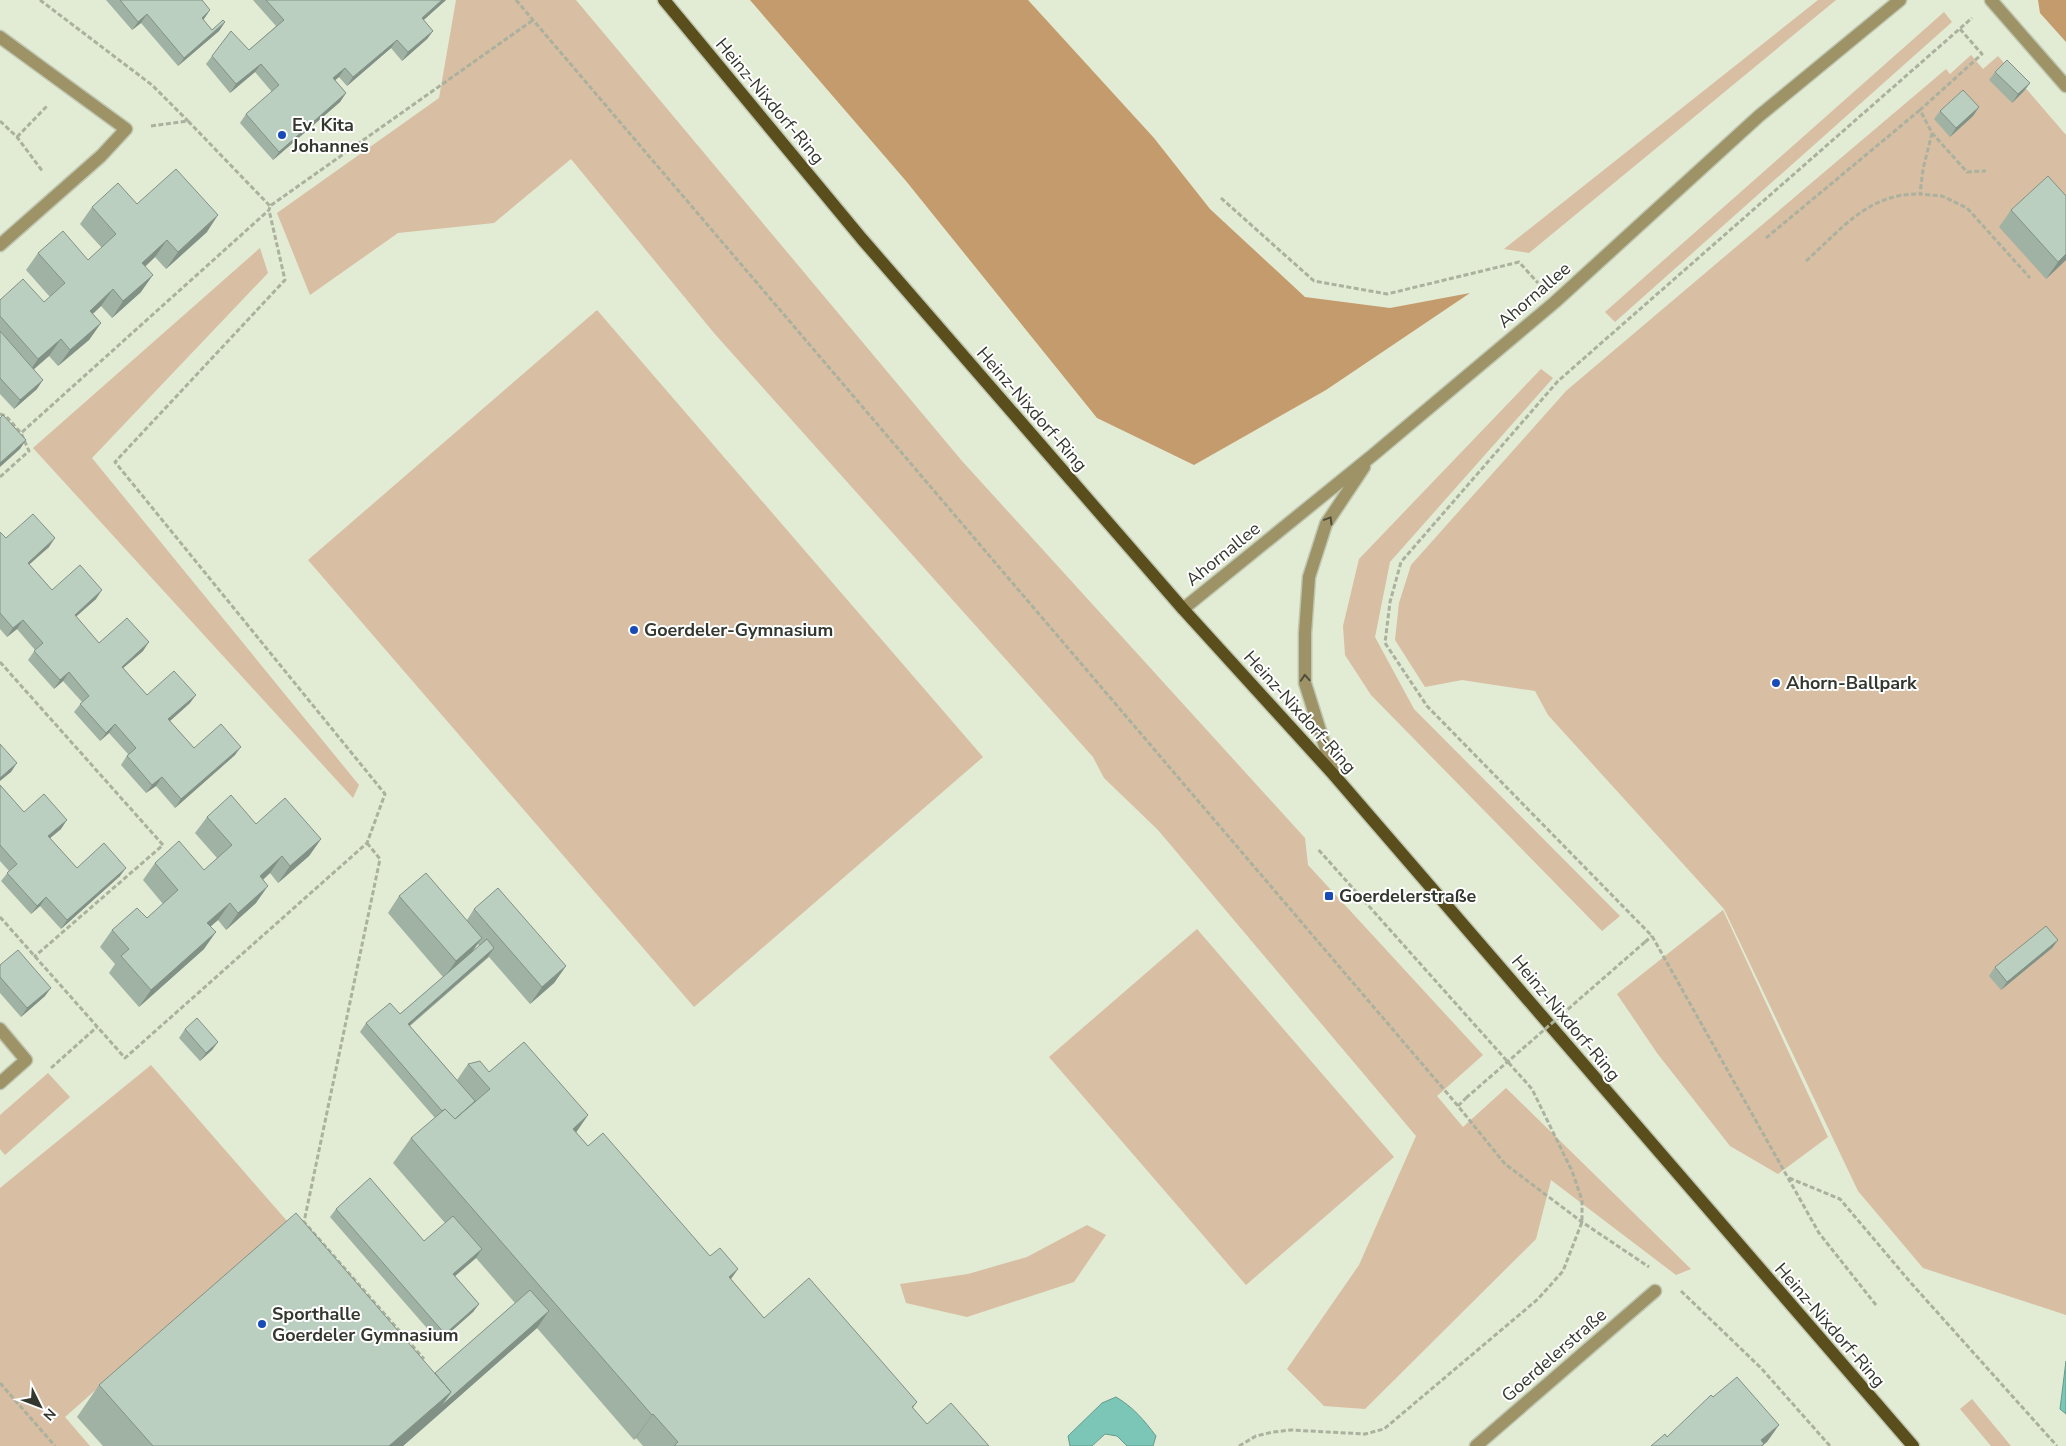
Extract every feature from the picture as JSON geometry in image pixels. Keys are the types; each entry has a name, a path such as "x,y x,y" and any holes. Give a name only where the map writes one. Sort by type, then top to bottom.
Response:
{"main road":[{"name":"Heinz-Nixdorf-Ring","path":"664,0 862,239 1183,609 1334,775 1913,1446"}],"street":[{"name":"Ahornallee","path":"1183,609 1373,455 1555,302 1759,116 1900,0"},
{"path":"1991,0 2066,86"},
{"path":"0,37 126,129 100,156 0,245"},
{"path":"1334,775 1305,683 1305,633 1310,577 1326,524 1373,455"},
{"path":"0,1029 26,1060 0,1083"},
{"name":"Goerdelerstraße","path":"1476,1446 1655,1291"}],"path":[{"path":"0,917 125,1058 367,843 385,794 115,462 285,280 270,208 152,85 40,0"},
{"path":"516,0 1458,1106 1505,1164 1582,1222 1654,1270"},
{"path":"1876,1305 1819,1233 1652,936 1427,706 1385,643 1390,602 1402,562 1558,381 1991,0"},
{"path":"21,432 270,208 533,20"},
{"path":"1766,238 1920,110 1982,54 1960,28"},
{"path":"17,137 66,86"},
{"path":"1920,110 1932,133 1967,172 1986,170"},
{"path":"0,121 17,137 58,192"},
{"path":"126,129 188,121"},
{"path":"1920,194 1923,169 1932,133"},
{"path":"1806,261 1868,207 1890,197 1920,194 1942,196 1967,208 2030,278"},
{"path":"1221,198 1314,281 1387,294 1519,262 1555,302"},
{"path":"0,414 6,416 21,432 29,451 0,477"},
{"path":"0,662 163,844 34,957"},
{"path":"367,843 380,859 304,1222 424,1359"},
{"path":"1239,1446 1256,1436 1291,1430 1366,1434 1384,1429 1538,1299 1563,1271 1582,1222 1582,1200 1572,1171 1532,1089 1317,848"},
{"path":"1458,1106 1652,936"},
{"path":"1788,1178 1840,1199 1911,1283 2057,1446"},
{"path":"1676,1287 1761,1368 1830,1446"},
{"path":"0,1383 55,1446"}],"shaded area":[{"path":"456,0 576,0 962,461 1305,838 1308,865 1483,1055 1437,1096 1463,1127 1506,1088 1691,1269 1676,1275 1551,1180 1536,1239 1365,1409 1324,1406 1287,1369 1359,1265 1416,1136 1158,830 1104,778 1093,757 714,333 571,159 494,223 398,233 310,295 277,213 439,98"},
{"path":"750,0 1028,0 1154,138 1210,209 1305,297 1390,308 1470,293 1326,390 1194,465 1097,418 906,181"},
{"path":"1818,0 1836,0 1529,253 1504,249"},
{"path":"2038,0 2066,0 2066,42 2040,13"},
{"path":"1944,12 1952,22 1615,322 1605,312"},
{"name":"Ahorn-Ballpark","path":"1971,55 1983,69 1998,56 2066,135 2066,1315 1923,1268 1858,1191 1724,909 1548,715 1535,691 1462,680 1425,687 1395,640 1399,603 1411,565 1566,391 1946,69 1950,74"},
{"path":"260,248 268,273 92,458 359,785 353,798 33,448"},
{"path":"597,310 983,757 694,1007 308,560"},
{"path":"1541,369 1553,378 1390,562 1375,637 1414,709 1620,916 1602,931 1371,695 1345,655 1343,626 1359,559"},
{"path":"1723,910 1828,1137 1778,1174 1730,1146 1657,1053 1617,994"},
{"path":"1197,929 1394,1157 1246,1285 1049,1057"},
{"path":"151,1065 287,1221 65,1417 90,1446 0,1446 0,1188"},
{"path":"48,1073 70,1097 5,1155 0,1149 0,1115"},
{"path":"1087,1225 1106,1235 1074,1282 967,1317 906,1303 900,1284 968,1274 1027,1257"},
{"path":"1972,1399 2011,1446 1991,1446 1960,1409"}],"water":[{"path":"2066,1361 2066,1414 2060,1409"},
{"path":"1116,1397 1138,1414 1156,1436 1153,1446 1127,1446 1117,1436 1105,1434 1092,1446 1070,1446 1068,1436 1102,1403"}],"building":[{"path":"120,0 202,0 210,10 202,18 212,30 223,20 225,22 184,58 147,14 138,22"},
{"path":"266,0 442,0 422,18 433,31 408,52 397,40 353,77 345,68 333,78 346,93 279,152 246,114 279,85 261,64 236,84 212,56 231,31 249,50 284,20"},
{"path":"2007,60 2030,83 2018,94 1995,72"},
{"path":"1963,90 1979,107 1956,128 1940,111"},
{"path":"176,169 218,215 178,252 167,240 142,263 153,275 123,301 113,289 90,311 101,323 70,350 61,339 38,359 0,316 0,300 23,279 44,302 65,283 38,253 63,231 88,260 116,234 92,207 118,183 137,204"},
{"path":"2048,176 2066,196 2066,254 2058,262 2011,210"},
{"path":"0,331 43,380 20,400 0,378"},
{"path":"3,415 26,440 0,463 0,418"},
{"path":"33,514 55,538 28,563 52,590 80,565 102,590 75,615 99,643 127,618 149,642 122,667 147,695 174,671 196,695 168,719 194,748 221,724 241,747 181,799 162,777 152,785 127,756 136,748 115,724 106,733 80,704 89,696 69,672 60,680 34,651 43,643 23,620 13,628 0,613 0,532 6,538"},
{"path":"0,744 17,763 0,778"},
{"path":"0,785 24,812 44,794 67,820 48,836 77,868 104,843 126,868 67,920 46,897 37,906 7,873 17,864 0,845"},
{"path":"231,795 256,824 285,798 321,839 290,866 282,856 260,876 268,886 238,913 230,903 207,923 216,932 151,990 121,956 129,949 112,930 137,908 147,918 178,890 155,863 179,841 204,870 232,845 207,817"},
{"path":"426,873 482,938 456,961 399,896"},
{"path":"498,888 566,966 542,987 474,909"},
{"path":"2046,926 2058,940 2007,982 1995,967"},
{"path":"487,939 494,948 408,1024 475,1101 455,1119 445,1109 442,1111 366,1023 390,1003 400,1014"},
{"path":"18,950 51,988 27,1008 0,977 0,965"},
{"path":"197,1018 218,1042 206,1053 185,1029"},
{"path":"524,1042 588,1115 573,1129 588,1146 603,1133 710,1256 720,1248 738,1269 729,1277 764,1318 809,1278 917,1402 912,1407 927,1424 951,1403 989,1446 674,1446 678,1442 652,1415 411,1138 445,1109 455,1119 490,1089 468,1064 480,1061 489,1072"},
{"path":"370,1178 424,1241 453,1216 482,1249 453,1274 479,1304 445,1334 336,1209"},
{"name":"Sporthalle Goerdeler Gymnasium","path":"296,1213 451,1392 389,1446 153,1446 99,1385"},
{"path":"530,1290 549,1311 440,1407 451,1392 435,1373"},
{"path":"1737,1377 1779,1425 1761,1440 1764,1444 1761,1446 1651,1446 1665,1434 1667,1437 1711,1395 1713,1397"}],"place":[{"name":"Ev. Kita Johannes","path":"282,135"},
{"name":"Goerdeler-Gymnasium","path":"634,630"},
{"name":"Ahorn-Ballpark","path":"1776,683"},
{"name":"Goerdelerstraße","path":"1329,896"},
{"name":"Sporthalle Goerdeler Gymnasium","path":"262,1324"}]}
